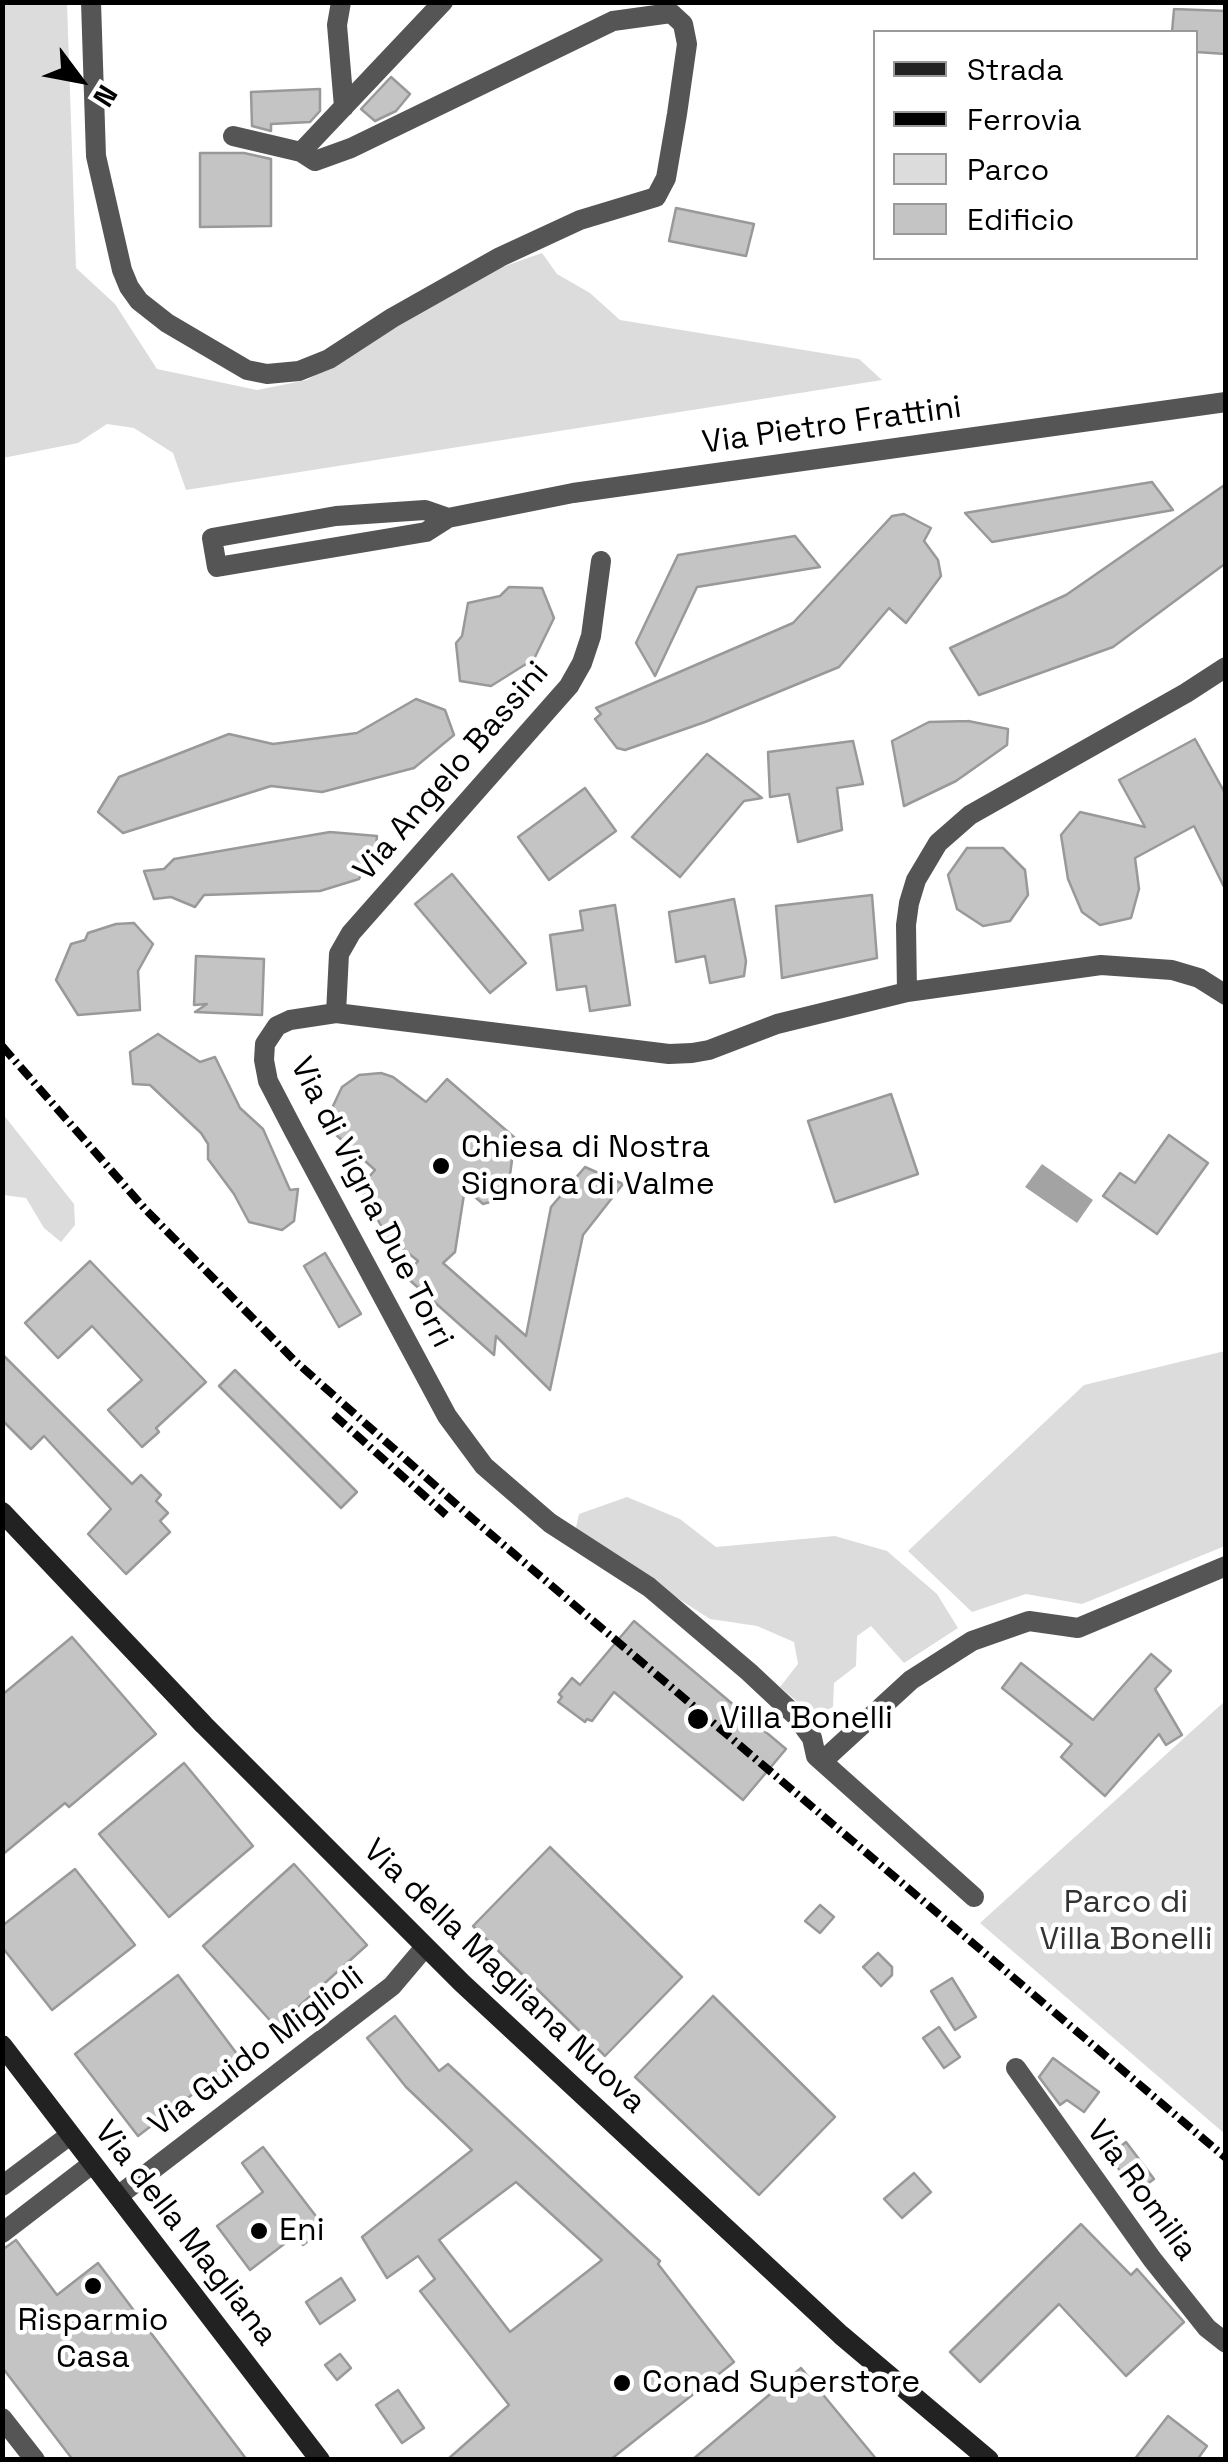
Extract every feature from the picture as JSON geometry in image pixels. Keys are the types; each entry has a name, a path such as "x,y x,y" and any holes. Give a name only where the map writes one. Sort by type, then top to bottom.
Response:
{"main road":[{"name":"Via della Magliana Nuova","path":"2,1512 204,1725 425,1946 830,2326 989,2460"},
{"name":"Via della Magliana","path":"2,2045 320,2460"}],"street":[{"path":"91,2 96,156 129,287 139,301 167,323 247,370 267,374 300,371 329,359 500,257 580,220 656,196 666,178 677,114 687,44 683,24 670,13 613,21 351,148 314,161 301,152 233,136"},
{"path":"340,2 344,107"},
{"path":"301,152 443,2"},
{"name":"Via Pietro Frattini","path":"448,518 425,510 336,516 212,538 217,567 426,532 448,518 593,490 1226,402"},
{"name":"Via Angelo Bassini","path":"336,1012 339,954 352,933 568,686 582,663 591,636 601,561"},
{"path":"907,992 906,925 910,903 916,880 938,842 970,815 1226,667"},
{"name":"Via di Vigna Due Torri","path":"974,1898 816,1756 812,1738 796,1716 761,1683 649,1587 550,1522 484,1466 446,1416 268,1081 265,1044 277,1026 290,1020 336,1012 669,1054 709,1050 778,1024 907,992 1101,965 1172,970 1198,978 1226,995"},
{"path":"816,1756 828,1756 911,1680 972,1641 1028,1621 1078,1628 1226,1566"},
{"name":"Via Guido Miglioli","path":"118,2196 392,1986 425,1946"},
{"name":"Via Romilia","path":"1016,2068 1152,2260 1206,2328 1226,2343"},
{"path":"2,2186 70,2136"},
{"path":"2,2232 92,2164"},
{"path":"2,2418 35,2460"}],"green space":[{"path":"3,3 67,3 76,268 115,304 157,369 257,390 307,380 491,271 542,253 557,274 590,293 620,320 859,359 882,380 186,490 173,453 134,428 107,424 78,443 3,458"},
{"path":"3,1114 74,1204 75,1225 61,1242 44,1228 26,1198 3,1195"},
{"path":"1225,1351 1225,1546 1082,1604 1026,1594 972,1612 908,1551 1084,1385"},
{"path":"627,1497 680,1519 716,1547 835,1536 887,1551 937,1594 958,1628 904,1663 871,1626 857,1636 856,1666 834,1683 833,1707 814,1716 780,1687 798,1664 794,1642 757,1626 710,1619 575,1532 579,1514"},
{"name":"Parco di Villa Bonelli","path":"1225,1701 1225,2134 980,1923"}],"shaded area":[{"path":"1042,1164 1093,1200 1077,1223 1025,1187"}],"building":[{"path":"1174,9 1226,11 1226,54 1198,52 1198,30 1172,30"},
{"path":"391,77 410,94 396,111 375,121 361,109"},
{"path":"320,89 320,111 310,122 271,124 271,131 252,126 251,92"},
{"path":"200,153 244,153 271,159 271,226 200,227"},
{"path":"676,208 754,224 746,256 669,241"},
{"path":"1152,482 1173,510 992,542 965,513"},
{"path":"1226,484 1226,563 1113,647 979,695 950,648 1066,595"},
{"path":"904,514 931,528 924,541 938,560 941,576 906,623 889,608 839,667 625,750 617,748 595,719 601,714 596,708 793,623 892,516"},
{"path":"795,536 820,567 697,587 655,676 636,643 678,555"},
{"path":"509,587 542,588 554,618 534,659 491,686 460,681 456,643 462,636 468,603 500,596"},
{"path":"416,699 445,710 454,735 414,768 322,792 271,786 123,833 98,812 119,777 229,734 273,744 357,733"},
{"path":"968,721 1008,729 1007,745 956,781 904,806 892,741 929,722"},
{"path":"1195,739 1226,795 1226,891 1194,826 1135,858 1139,889 1131,918 1100,925 1082,912 1068,879 1061,835 1080,812 1145,827 1119,780"},
{"path":"853,741 863,784 837,788 842,830 798,842 789,794 770,797 768,752"},
{"path":"707,754 762,798 744,801 680,877 632,837"},
{"path":"585,788 616,831 549,880 518,837"},
{"path":"330,832 377,836 375,857 368,860 359,879 320,891 204,895 195,907 171,897 154,899 144,871 164,869 174,859"},
{"path":"967,848 1003,848 1025,870 1028,895 1010,921 983,926 957,909 948,875"},
{"path":"452,874 526,963 490,993 415,904"},
{"path":"872,895 877,958 782,978 776,906"},
{"path":"734,899 746,961 744,976 710,983 705,956 676,962 669,912"},
{"path":"615,905 630,1005 590,1011 586,986 557,990 550,935 583,930 580,911"},
{"path":"134,923 153,944 138,971 140,1010 78,1015 56,980 71,944 85,940 88,933"},
{"path":"196,956 264,959 262,1015 195,1012 207,1004 194,1005"},
{"path":"158,1034 200,1062 215,1057 240,1108 263,1129 290,1190 298,1189 294,1221 282,1230 249,1222 208,1159 208,1144 201,1133 150,1085 133,1084 130,1052"},
{"path":"381,1073 393,1077 426,1102 447,1079 515,1138 507,1197 483,1204 465,1188 455,1252 443,1263 526,1336 551,1207 585,1167 623,1184 583,1235 550,1390 496,1336 494,1355 405,1276 418,1261 386,1235 360,1187 375,1170 334,1133 333,1106 342,1087 359,1075"},
{"path":"891,1094 918,1174 835,1202 808,1121"},
{"path":"1169,1135 1208,1163 1157,1234 1103,1196 1120,1173 1135,1183"},
{"path":"325,1253 361,1314 339,1327 304,1266"},
{"path":"90,1261 206,1382 156,1428 159,1432 142,1447 108,1410 142,1380 92,1326 58,1358 25,1323"},
{"path":"2,1354 132,1484 141,1475 161,1495 156,1501 168,1513 160,1521 170,1532 126,1574 88,1534 111,1509 44,1436 31,1449 2,1420"},
{"path":"235,1370 357,1492 341,1508 219,1386"},
{"path":"634,1621 786,1749 743,1800 614,1692 592,1721 585,1722 558,1702 562,1697 559,1694 572,1678 580,1685"},
{"path":"72,1637 156,1734 69,1807 65,1803 2,1855 2,1695"},
{"path":"1151,1654 1171,1671 1155,1689 1182,1735 1166,1745 1159,1734 1105,1796 1061,1757 1072,1744 1002,1688 1021,1663 1093,1720"},
{"path":"184,1763 253,1846 169,1917 99,1834"},
{"path":"550,1847 682,1977 605,2056 473,1926"},
{"path":"294,1864 367,1945 276,2027 203,1946"},
{"path":"75,1869 135,1945 52,2010 2,1947 2,1926"},
{"path":"820,1905 834,1917 820,1933 805,1921"},
{"path":"878,1953 892,1967 892,1975 881,1986 863,1967"},
{"path":"178,1975 240,2058 138,2136 75,2054"},
{"path":"952,1978 976,2017 955,2030 931,1991"},
{"path":"713,1996 835,2117 759,2195 635,2077"},
{"path":"395,2016 439,2071 448,2064 660,2261 658,2264 734,2362 610,2460 447,2460 509,2405 420,2291 435,2279 418,2256 387,2278 362,2237 472,2150 406,2087 367,2038","holes":["516,2182 602,2260 510,2332 439,2240"]},
{"path":"939,2027 960,2057 944,2068 923,2038"},
{"path":"1053,2058 1099,2092 1084,2112 1067,2100 1060,2105 1039,2077"},
{"path":"1126,2142 1154,2179 1136,2192 1109,2156"},
{"path":"263,2147 325,2228 303,2245 296,2235 250,2270 217,2226 263,2192 242,2163"},
{"path":"914,2173 931,2192 902,2218 884,2199"},
{"path":"1081,2224 1131,2275 1137,2269 1184,2322 1126,2376 1059,2304 980,2382 950,2352"},
{"path":"16,2240 57,2295 98,2263 247,2460 73,2460 2,2367 2,2250"},
{"path":"341,2278 355,2300 320,2324 306,2302"},
{"path":"340,2354 351,2368 337,2380 325,2365"},
{"path":"801,2368 877,2460 692,2460"},
{"path":"398,2390 424,2428 402,2443 376,2405"},
{"path":"1168,2416 1207,2446 1197,2460 1134,2460"}],"railway":[{"path":"2,1046 146,1210 295,1361 473,1519 1226,2158"},
{"path":"334,1415 446,1515"}],"place":[{"name":"Chiesa di Nostra Signora di Valme","path":"441,1166"},
{"name":"Villa Bonelli","path":"698,1719"},
{"name":"Eni","path":"259,2231"},
{"name":"Risparmio Casa","path":"93,2286"},
{"name":"Conad Superstore","path":"622,2383"}]}
